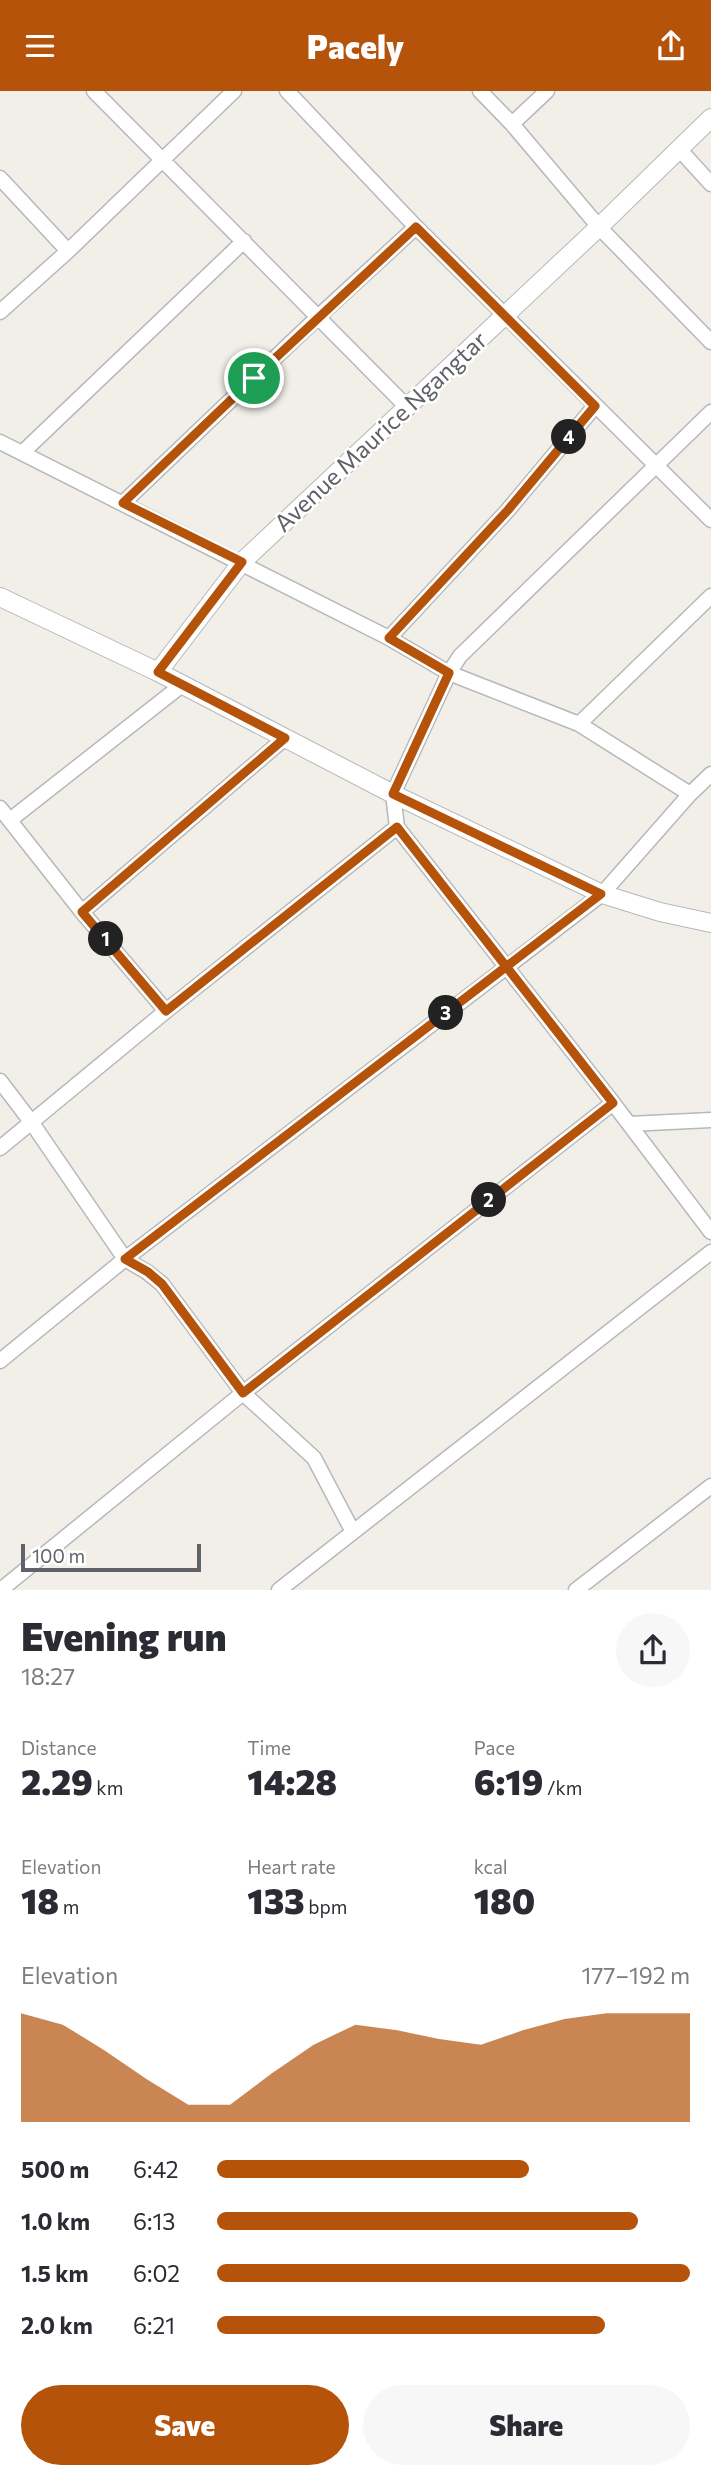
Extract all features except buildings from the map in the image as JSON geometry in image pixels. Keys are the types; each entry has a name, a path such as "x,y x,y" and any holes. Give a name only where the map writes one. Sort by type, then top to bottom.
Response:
{"street":[{"path":"94,91 406,406"},
{"path":"0,312 68,251 234,91"},
{"path":"287,91 416,227 711,520"},
{"path":"480,91 512,124 599,227 711,342"},
{"path":"512,124 547,91"},
{"name":"Avenue Maurice Ngangtar","path":"158,672 242,562 503,314 599,227 711,118"},
{"path":"680,150 711,184"},
{"path":"0,178 68,251"},
{"path":"0,202 11,190"},
{"path":"123,503 416,227"},
{"path":"22,453 244,241"},
{"path":"389,638 508,510 595,406"},
{"path":"711,412 460,656 449,673 393,794 397,827 711,1232"},
{"path":"0,442 242,562 389,638 449,673 579,724 690,794"},
{"path":"579,724 711,596"},
{"path":"0,597 158,672 393,794 601,894 660,912 711,923"},
{"path":"10,820 182,685"},
{"path":"82,912 285,738"},
{"path":"0,1361 125,1259 601,894 711,774"},
{"path":"0,808 82,912 166,1011"},
{"path":"0,1148 166,1011 397,827"},
{"path":"0,1081 125,1259 148,1272 162,1284 243,1393 314,1458 353,1532"},
{"path":"2,1587 243,1393 613,1103"},
{"path":"629,1123 711,1120"},
{"path":"279,1590 711,1252"},
{"path":"576,1590 711,1486"}],"route":[{"path":"254,378 123,503 242,562 158,672 285,738 82,912 166,1011 397,827 507,967 613,1103 243,1393 162,1284 148,1272 125,1259 507,967 601,894 393,794 449,673 389,638 508,510 595,406 416,227 254,378"}]}
